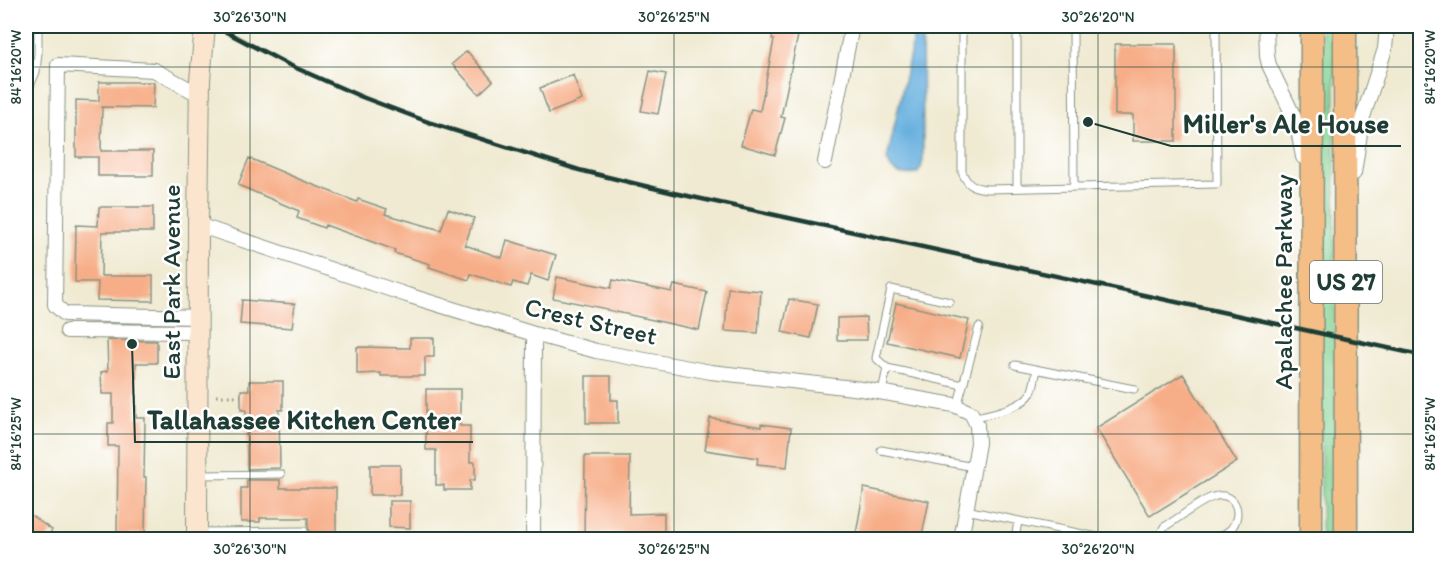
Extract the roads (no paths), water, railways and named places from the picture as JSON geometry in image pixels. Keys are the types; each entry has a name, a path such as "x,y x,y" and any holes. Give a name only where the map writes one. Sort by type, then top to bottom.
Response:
{"main road":[{"name":"Apalachee Parkway","path":"1311,540 1312,26"},
{"name":"US 27","path":"1345,26 1346,540"},
{"path":"1346,406 1358,540"}],"street":[{"name":"East Park Avenue","path":"197,536 200,87 205,26"},
{"path":"825,162 852,26"},
{"path":"1266,26 1269,65 1290,106 1302,148 1308,207 1311,279"},
{"path":"1346,277 1359,137 1368,100 1385,49 1387,26"},
{"path":"198,324 65,314 55,305 58,65 154,70 200,87"},
{"name":"Crest Street","path":"198,225 407,295 596,351 711,372 862,388 957,407 971,413 975,422"},
{"path":"68,331 198,324"},
{"path":"533,540 534,334"},
{"path":"961,540 978,443 975,422"}],"lane":[{"path":"26,95 36,72 38,26"},
{"path":"962,26 962,172 966,181 973,187 986,189 1217,184 1216,26"},
{"path":"1017,26 1017,188"},
{"path":"1073,26 1074,187"},
{"path":"950,302 891,289 876,358 887,368 963,385"},
{"path":"957,407 979,327"},
{"path":"1015,365 1134,389"},
{"path":"882,392 887,368"},
{"path":"975,422 1025,401 1032,392 1037,370"},
{"path":"881,450 974,466"},
{"path":"197,475 281,474"},
{"path":"1159,540 1164,527 1211,497 1222,495 1230,498 1236,505 1237,518 1230,530 1215,540"},
{"path":"966,510 1112,540"},
{"path":"1015,540 1018,521"},
{"path":"197,536 304,531"}],"water":[{"path":"916,26 922,26 923,159 919,172 907,174 894,171 887,160"}],"railway":[{"path":"215,26 287,64 362,97 431,123 579,170 674,193 1420,355"}],"place":[{"name":"Miller's Ale House","path":"1088,122"},
{"name":"Tallahassee Kitchen Center","path":"132,344"}]}
